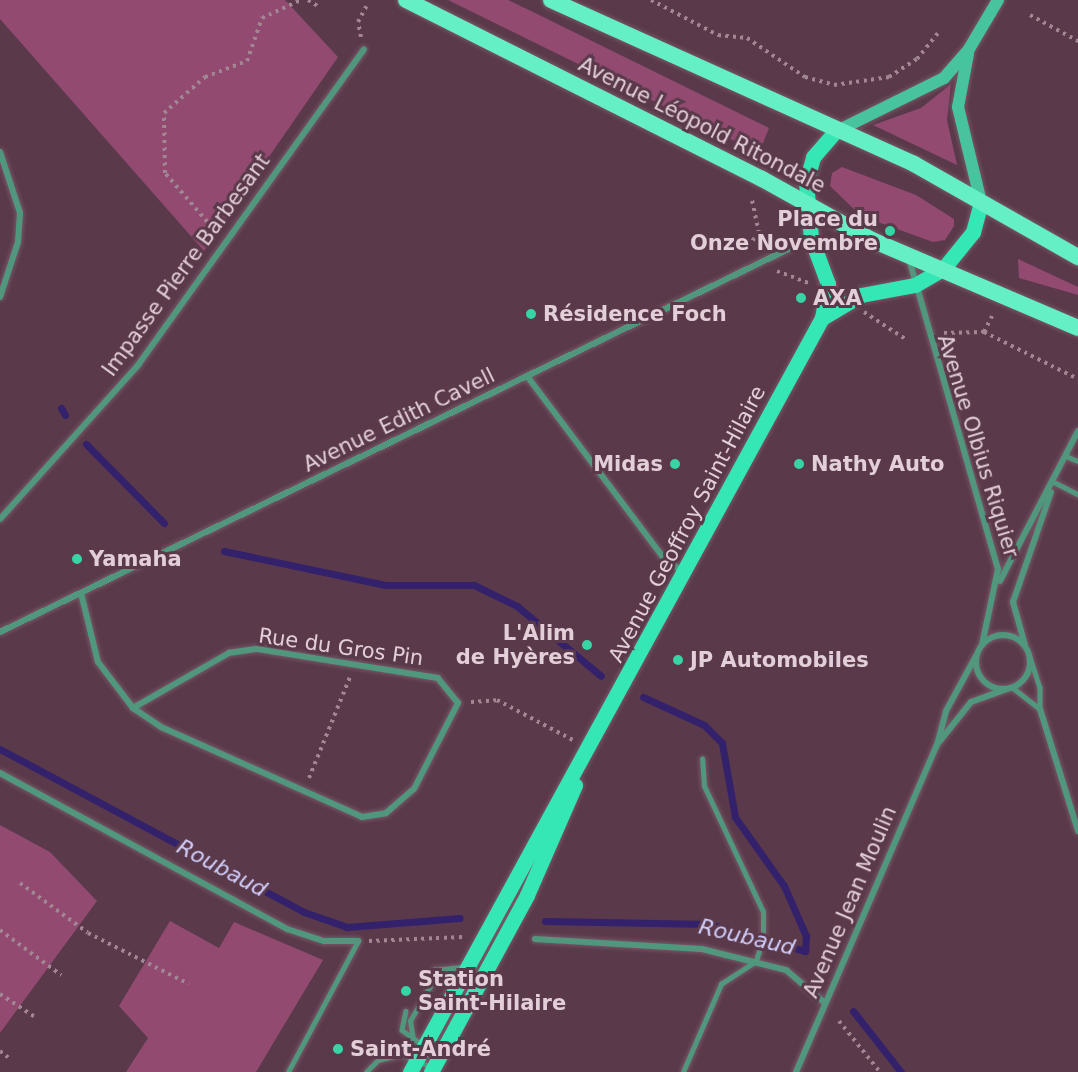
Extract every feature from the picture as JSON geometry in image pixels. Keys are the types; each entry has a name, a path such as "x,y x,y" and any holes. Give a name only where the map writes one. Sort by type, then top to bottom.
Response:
{"highway":[{"name":"Avenue Léopold Ritondale","path":"406,0 909,256 1078,327"},
{"path":"551,0 835,132 914,164 1078,257"}],"main road":[{"path":"835,132 872,111 925,92 969,50 998,0"},
{"path":"822,318 861,295 915,285 943,269 974,232 981,202 958,107 969,50"},
{"name":"Avenue Geoffroy Saint-Hilaire","path":"416,1055 459,967 590,749 822,318 828,284 811,237 806,182 813,157 835,132"},
{"name":"Avenue Geoffroy Saint-Hilaire","path":"435,1065 527,895 590,749"}],"street":[{"name":"Impasse Pierre Barbesant","path":"0,519 138,365 364,49"},
{"path":"0,152 20,213 18,242 0,297"},
{"name":"Avenue Edith Cavell","path":"0,632 811,237"},
{"name":"Avenue Olbius Riquier","path":"909,256 915,285 998,569 998,584 982,645"},
{"path":"527,376 663,557 684,573"},
{"path":"998,584 1054,482 1078,431"},
{"path":"1024,645 1001,634 982,645 976,656 983,680 1010,688 1024,679 1030,657 1024,645 1013,602 1054,482"},
{"path":"81,592 98,662 133,708 161,727 362,817 386,813 414,789 458,703"},
{"name":"Rue du Gros Pin","path":"133,708 229,653 256,649 438,678 458,703"},
{"name":"Avenue Jean Moulin","path":"796,1072 937,745 946,711 976,656"},
{"name":"Avenue Jean Moulin","path":"937,745 971,702 1010,688"},
{"path":"1040,710 1078,831"},
{"path":"0,773 287,929 324,941 358,941"},
{"path":"535,939 702,950 756,962 804,980 825,1003"}],"lane":[{"path":"1066,456 1078,461"},
{"path":"1054,482 1078,494"},
{"path":"1030,657 1040,687 1040,710"},
{"path":"1010,688 1040,710"},
{"path":"683,1072 721,984 756,962 760,948 763,912 704,786 702,759"},
{"path":"288,1072 358,941"},
{"path":"425,979 434,970 459,967 483,976"},
{"path":"416,1055 410,1022 437,974 459,967"},
{"path":"406,1011 402,1030 416,1055 435,1065"},
{"path":"366,1072 388,1056 416,1055 435,1065"}],"path":[{"path":"227,240 205,225 165,173 164,113 206,77 247,61 262,18 301,0"},
{"path":"308,0 319,7"},
{"path":"651,0 718,35 747,38 805,77 834,85 889,77 917,59 938,33"},
{"path":"364,49 358,22 367,5"},
{"path":"1030,15 1078,41"},
{"path":"743,252 759,233 752,199"},
{"path":"984,332 994,312"},
{"path":"944,333 984,332 1078,379"},
{"path":"303,791 354,665"},
{"path":"458,703 497,700 590,749"},
{"path":"20,884 88,933 189,984"},
{"path":"0,930 61,975"},
{"path":"358,941 467,937"},
{"path":"0,994 35,1017"},
{"path":"839,1021 880,1072"},
{"path":"0,1051 9,1058"}],"shaded area":[{"path":"0,0 285,0 338,57 204,251 0,19"},
{"path":"448,0 508,0 769,128 759,153"},
{"path":"951,84 947,120 957,165 873,125 921,108"},
{"path":"842,167 916,195 954,219 954,226 945,240 933,242 861,216 830,186 832,173"},
{"path":"1018,259 1078,287 1078,295 1019,278"},
{"path":"0,825 50,852 97,901 0,1033"},
{"path":"170,921 219,948 234,922 323,960 256,1072 126,1072 148,1038 119,1006"}],"waterway":[{"path":"61,408 65,415"},
{"path":"86,444 164,523"},
{"path":"224,551 385,585 474,585 517,606 601,676"},
{"path":"545,921 710,924 805,951 806,936 784,886 735,817 722,743 704,725 643,697"},
{"name":"Roubaud","path":"0,749 304,912 347,927 460,918"},
{"name":"Roubaud","path":"853,1011 901,1072"}],"place":[{"name":"Place du Onze Novembre","path":"890,231"},
{"name":"AXA","path":"801,298"},
{"name":"Résidence Foch","path":"531,314"},
{"name":"Midas","path":"675,464"},
{"name":"Nathy Auto","path":"799,464"},
{"name":"Yamaha","path":"77,559"},
{"name":"L'Alim de Hyères","path":"587,645"},
{"name":"JP Automobiles","path":"678,660"},
{"name":"Station Saint-Hilaire","path":"406,991"},
{"name":"Saint-André","path":"338,1049"}]}
